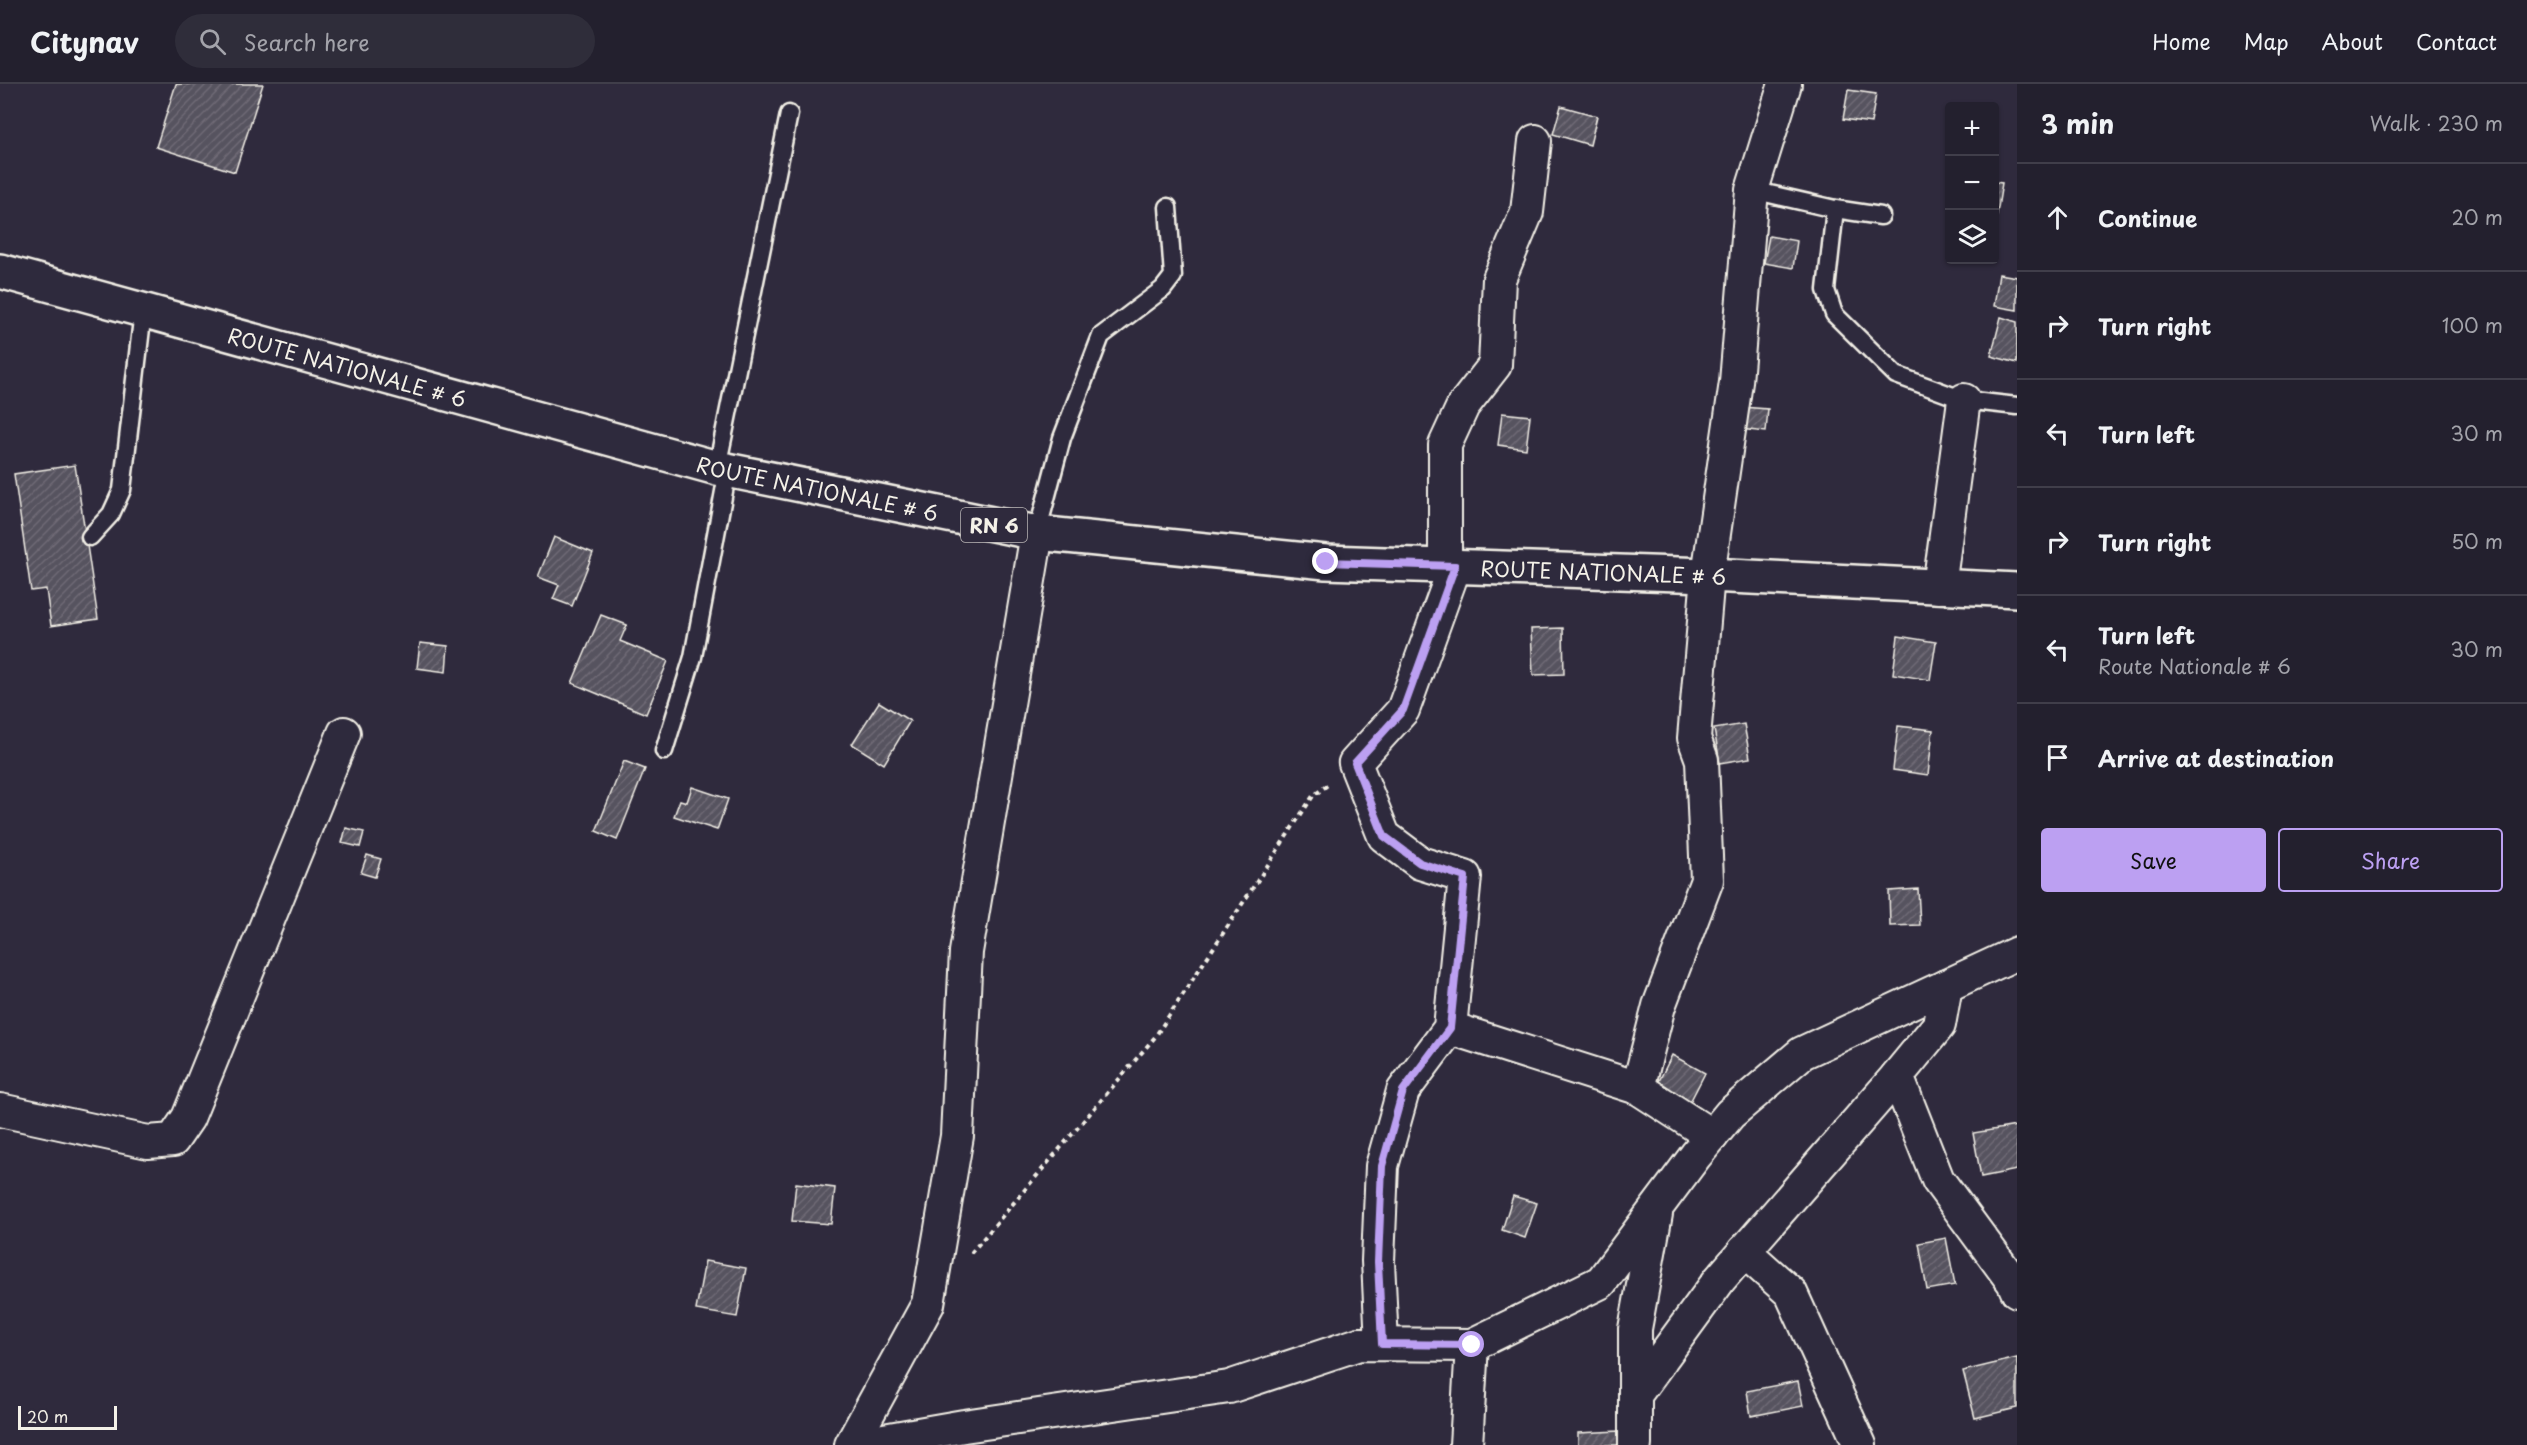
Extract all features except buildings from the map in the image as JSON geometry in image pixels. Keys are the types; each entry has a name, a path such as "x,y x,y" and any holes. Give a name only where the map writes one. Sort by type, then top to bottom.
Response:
{"main road":[{"name":"ROUTE NATIONALE # 6","path":"0,271 722,469 1037,533 1326,562 1708,575 2017,590"}],"street":[{"path":"1638,1088 1659,1006 1707,880 1702,760 1694,738 1708,575 1736,382 1752,190 1785,84"},
{"path":"1382,1344 1378,1262 1382,1166 1403,1091 1450,1028 1465,877 1420,863 1384,836 1355,763 1403,710 1450,566 1445,445 1463,406 1495,365 1499,279 1527,213 1535,141"},
{"path":"1939,586 1964,400"},
{"path":"853,1445 928,1304 957,1136 966,952 1037,533"},
{"path":"0,1110 148,1142 173,1140 188,1118 344,733"},
{"path":"853,1445 965,1438 1229,1387 1359,1344 1472,1345 1601,1282 1730,1114 1802,1053 2017,954"},
{"path":"1635,1395 1720,1279 1897,1076 1938,1024 1946,986"},
{"path":"1450,1028 1638,1088 1712,1136"},
{"path":"1897,1076 1938,1180 2013,1282 2017,1291"},
{"path":"1635,1445 1635,1329 1658,1206"},
{"path":"1744,1251 1791,1293 1860,1445"},
{"path":"1466,1445 1472,1345"}],"lane":[{"path":"664,751 693,657 722,469 789,114"},
{"path":"1752,190 1836,209 1881,216"},
{"path":"1037,533 1062,438 1101,336 1162,289 1173,276 1168,207"},
{"path":"1836,209 1826,290 1834,314 1896,375 1964,400 2017,406"},
{"path":"90,537 111,514 122,490 143,311"}],"path":[{"path":"965,1260 1155,1037 1313,796 1355,763"}],"route":[{"path":"1326,562 1455,566 1403,710 1355,763 1384,836 1420,863 1465,877 1450,1028 1403,1091 1382,1166 1378,1262 1382,1344 1472,1345"}]}
